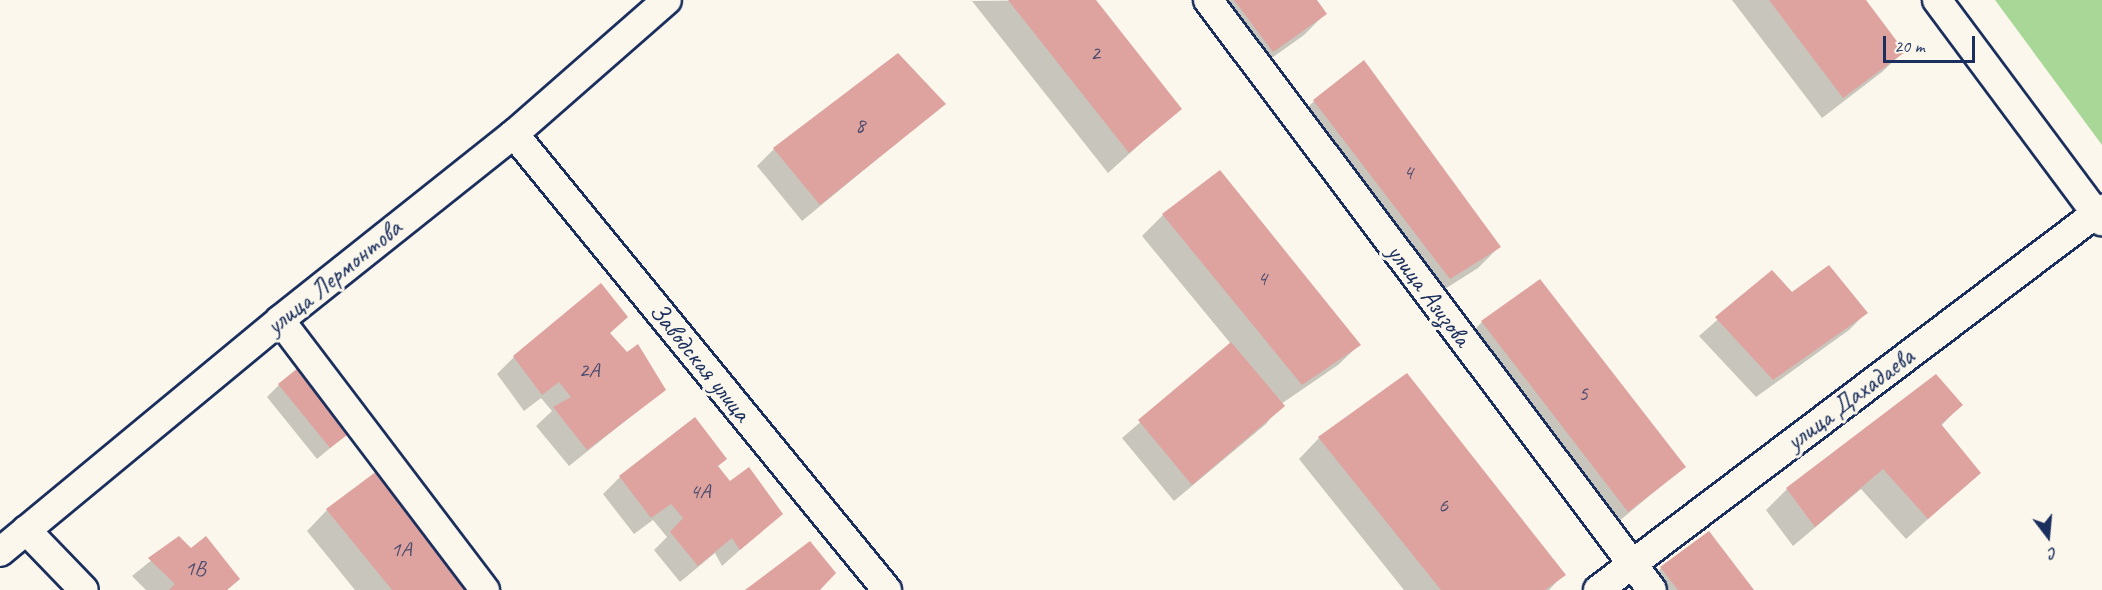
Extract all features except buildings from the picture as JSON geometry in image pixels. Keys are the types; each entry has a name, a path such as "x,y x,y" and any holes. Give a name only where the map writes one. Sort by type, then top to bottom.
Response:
{"street":[{"name":"улица Лермонтова","path":"0,552 280,320 514,134 667,0"},
{"name":"улица Азизова","path":"1208,0 1652,590"},
{"path":"1938,0 2100,214"},
{"name":"Заводская улица","path":"514,134 887,590"},
{"name":"улица Дахадаева","path":"1598,590 1630,563 2100,214"},
{"path":"280,320 485,590"},
{"path":"26,530 84,590"}],"green space":[{"path":"1995,0 2102,0 2102,145"}]}
